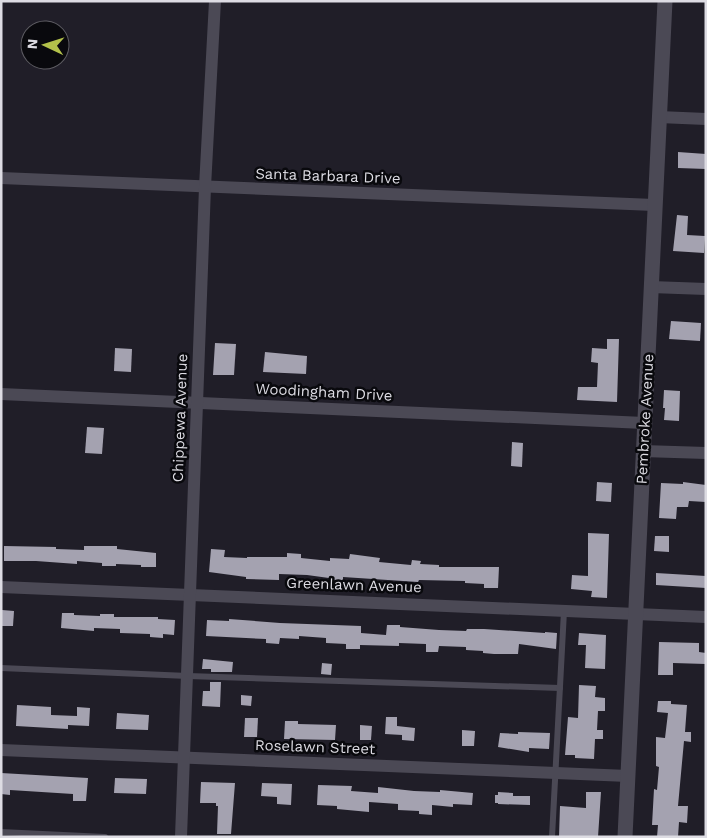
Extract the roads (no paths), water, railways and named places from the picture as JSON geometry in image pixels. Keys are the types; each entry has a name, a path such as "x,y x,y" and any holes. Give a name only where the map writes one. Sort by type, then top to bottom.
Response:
{"street":[{"name":"Chippewa Avenue","path":"181,837 205,186 215,1"},
{"name":"Pembroke Avenue","path":"625,837 665,1"},
{"path":"659,117 706,119"},
{"name":"Santa Barbara Drive","path":"1,178 654,205"},
{"path":"651,287 706,289"},
{"name":"Woodingham Drive","path":"1,394 644,423"},
{"path":"643,450 706,453"},
{"name":"Greenlawn Avenue","path":"1,587 706,617"},
{"name":"Roselawn Street","path":"1,750 628,776"}],"lane":[{"path":"552,837 557,773 564,611"},
{"path":"1,668 560,688"},
{"path":"1,832 105,837"}]}
